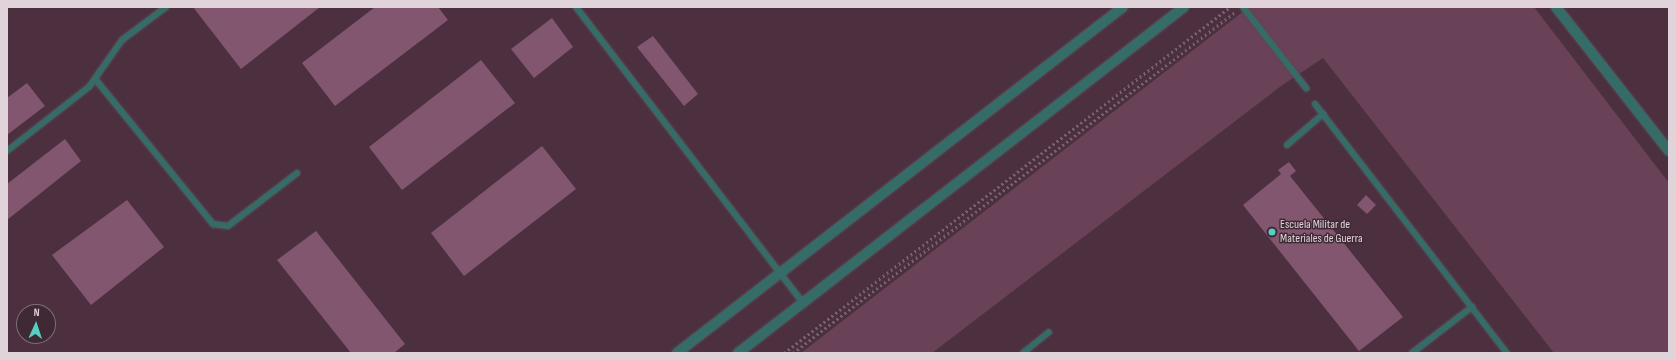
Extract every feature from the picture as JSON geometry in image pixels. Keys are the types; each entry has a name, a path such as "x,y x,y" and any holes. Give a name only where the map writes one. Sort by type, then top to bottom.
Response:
{"street":[{"path":"677,353 1123,7"},
{"path":"738,353 1184,7"},
{"path":"1556,7 1669,151"}],"lane":[{"path":"7,151 96,80 122,40 166,7"},
{"path":"576,7 782,272 803,302"},
{"path":"1242,7 1306,88"},
{"path":"96,80 213,224 228,226 296,173"},
{"path":"1315,104 1508,353"},
{"path":"1287,145 1323,114"},
{"path":"1412,353 1472,306"},
{"path":"1022,353 1049,332"}],"path":[{"path":"784,353 1230,7"},
{"path":"794,353 1242,7"}],"shaded area":[{"path":"7,7 1669,7 1669,353 7,353"},
{"path":"1249,7 1534,7 1669,183 1669,353 1554,353 1323,58 1281,86 932,353 801,353"}],"building":[{"path":"193,7 320,7 241,69"},
{"path":"375,7 438,7 448,20 335,106 302,63"},
{"path":"552,18 573,47 534,78 511,49"},
{"path":"653,36 698,94 684,106 637,47"},
{"path":"481,60 515,103 402,190 369,147"},
{"path":"27,83 45,106 7,135 7,98"},
{"path":"65,139 81,161 7,220 7,184"},
{"path":"542,146 576,189 464,276 431,233"},
{"path":"1289,162 1296,171 1290,176 1403,317 1359,351 1243,205 1281,174 1278,170"},
{"path":"1366,195 1376,205 1367,214 1357,205"},
{"path":"127,200 164,247 91,305 52,255"},
{"path":"316,231 405,344 394,353 351,353 277,260"}],"place":[{"name":"Escuela Militar de Materiales de Guerra","path":"1272,232"}]}
